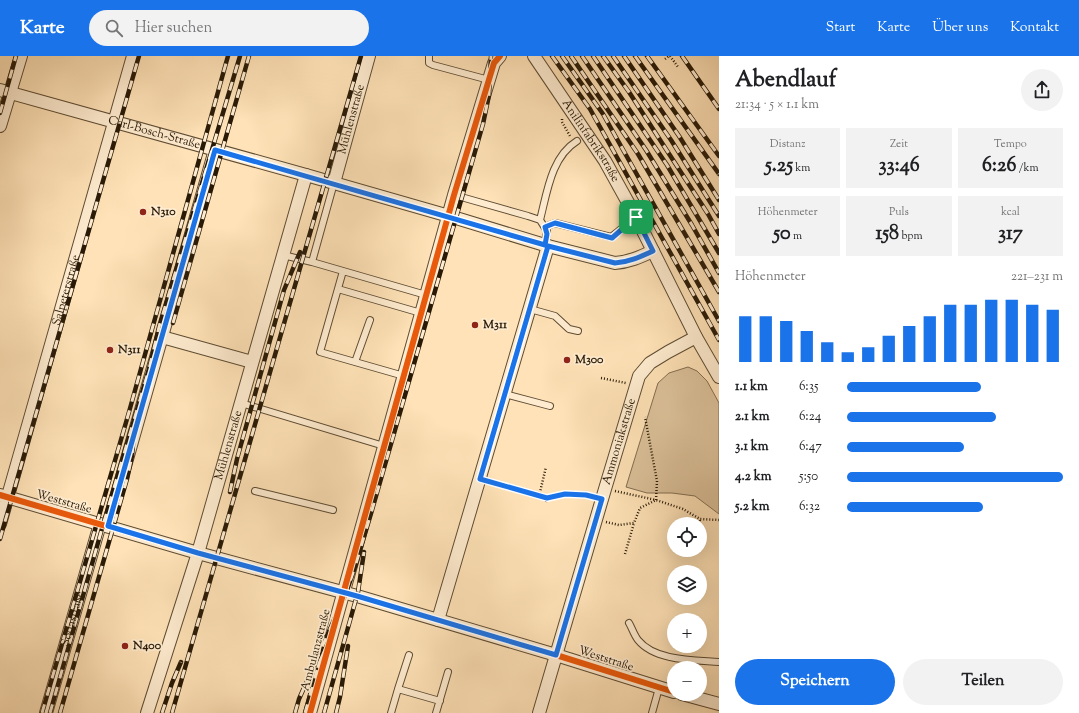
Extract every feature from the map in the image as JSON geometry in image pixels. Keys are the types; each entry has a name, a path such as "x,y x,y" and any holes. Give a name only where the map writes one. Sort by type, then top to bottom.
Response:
{"street":[{"path":"0,126 5,91 21,56"},
{"name":"Salpeterstraße","path":"0,524 4,496 133,56"},
{"name":"Mühlenstraße","path":"334,184 369,56"},
{"name":"Ambulanzstraße","path":"310,713 454,195 494,63 500,56"},
{"name":"Anilinfabrikstraße","path":"534,56 605,161 636,217 696,337 719,377"},
{"name":"Carl-Bosch-Straße","path":"5,91 306,175 546,246 615,263 625,263 653,251"},
{"name":"Sodastraße","path":"46,713 162,337 215,150"},
{"name":"Mühlenstraße","path":"147,713 198,553 306,175"},
{"path":"438,620 530,309 546,246"},
{"path":"162,337 252,362"},
{"name":"Ammoniakstraße","path":"539,713 639,376 650,363 696,337"},
{"name":"Weststraße","path":"4,496 198,553 343,592 556,655 667,690"},
{"path":"707,701 719,704"}],"lane":[{"path":"429,56 429,63 433,65 489,80"},
{"path":"540,220 557,161 563,152 575,142"},
{"path":"312,262 334,184"},
{"path":"454,195 540,220 545,227 547,234 546,246"},
{"path":"545,227 555,223 612,238 636,217"},
{"path":"283,255 426,295"},
{"path":"343,271 320,352 404,376"},
{"path":"338,290 421,313"},
{"path":"530,309 555,316 569,329 578,331"},
{"path":"356,362 370,320"},
{"path":"505,394 550,406"},
{"path":"241,403 384,446"},
{"path":"255,491 333,510"},
{"path":"629,623 637,639 653,652 683,659 719,662"},
{"path":"391,713 409,655"},
{"path":"436,713 448,672"},
{"path":"652,713 659,688"},
{"path":"398,689 440,701"}],"path":[{"path":"665,59 670,56 678,67"},
{"path":"562,122 575,142"},
{"path":"601,378 610,380"},
{"path":"645,417 657,481 656,500"},
{"path":"539,496 546,467"},
{"path":"480,479 547,498 565,494 603,494 656,500 683,509 697,517"},
{"path":"546,502 547,498"},
{"path":"624,554 640,508 656,500"},
{"path":"596,519 618,525 634,523"},
{"path":"707,519 719,520"}],"shaded area":[{"path":"688,367 697,371 707,381 719,403 719,514 695,496 672,493 647,493 626,487 658,383 669,373"}],"railway":[{"path":"0,113 16,56"},
{"path":"0,539 139,56"},
{"path":"42,713 129,412 228,56"},
{"path":"50,713 149,369 159,327 240,56"},
{"path":"173,323 249,56"},
{"path":"172,713 361,56"},
{"path":"295,713 299,699 346,593 355,567 483,124 489,95 491,56"},
{"path":"552,56 590,109 719,340"},
{"path":"562,56 603,114 719,321"},
{"path":"571,56 638,154 719,292"},
{"path":"582,56 646,150 692,225 719,273"},
{"path":"593,56 667,165 719,253"},
{"path":"603,56 629,92 708,214 719,234"},
{"path":"613,56 671,140 719,216"},
{"path":"624,56 679,136 719,200"},
{"path":"635,56 719,174"},
{"path":"647,56 719,156"},
{"path":"682,56 719,109"},
{"path":"230,492 237,459 284,290 300,252"},
{"path":"60,713 127,479 132,456 134,433"},
{"path":"324,713 358,592 364,552"},
{"path":"336,713 348,646"},
{"path":"162,713 181,662"},
{"path":"305,713 317,670"}],"cycle path":[{"path":"310,713 454,195 494,63 500,56"},
{"path":"0,495 198,553 357,596 667,690"}],"place":[{"name":"N310","path":"143,212"},
{"name":"M311","path":"475,325"},
{"name":"N311","path":"110,350"},
{"name":"M300","path":"567,360"},
{"name":"N400","path":"125,646"}],"route":[{"path":"215,150 456,218 545,245 547,230 545,227 555,223 612,238 636,217 653,251 625,263 615,263 548,246 480,479 547,498 565,494 586,495 602,499 556,655 357,596 198,553 108,526 215,150"}]}
